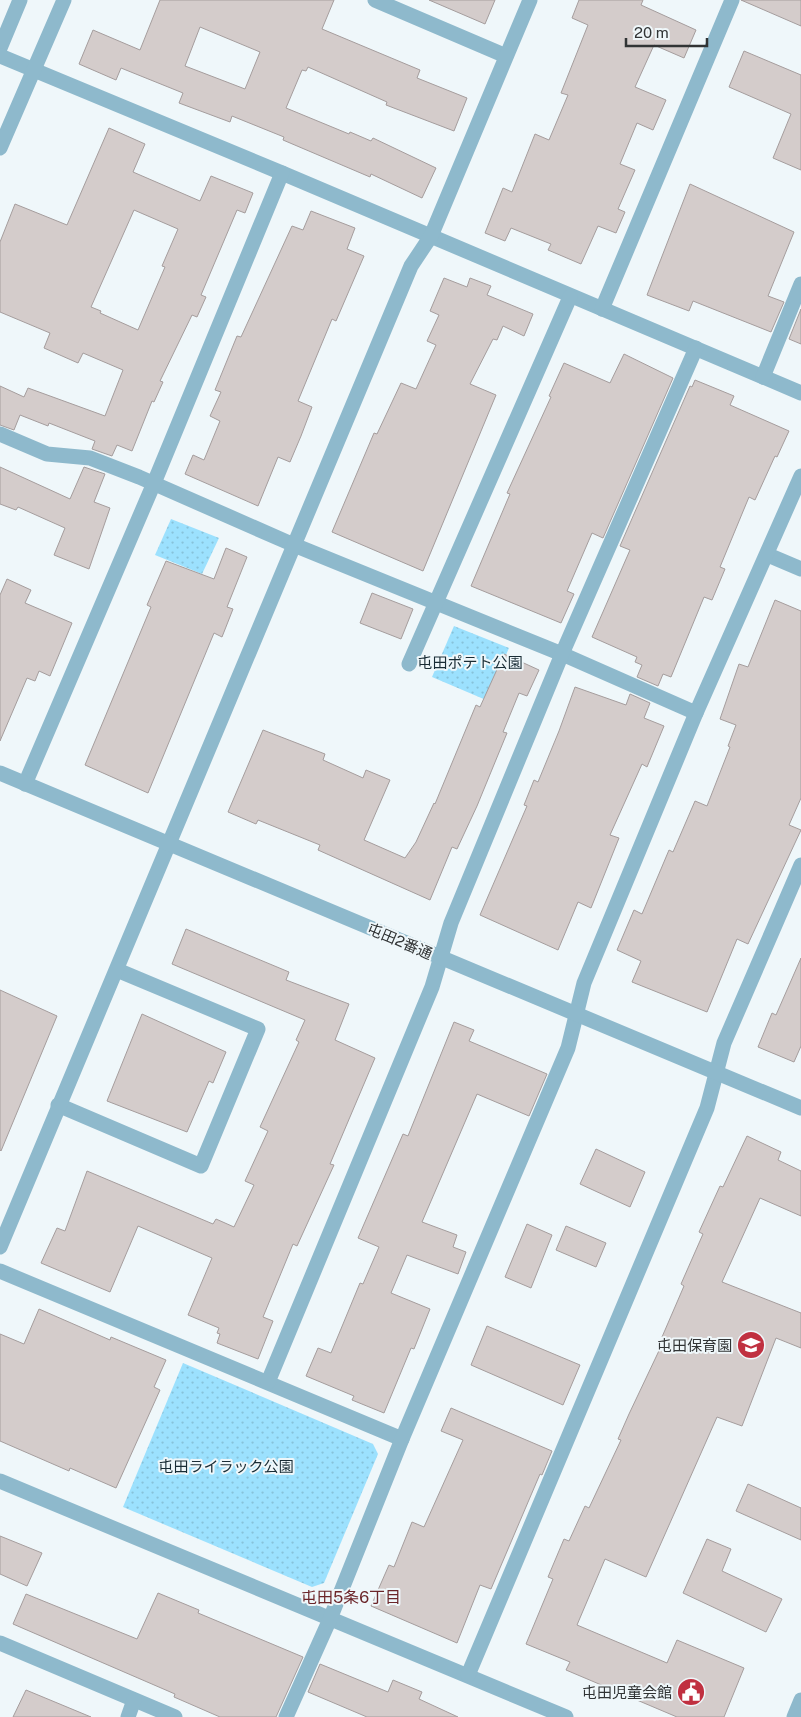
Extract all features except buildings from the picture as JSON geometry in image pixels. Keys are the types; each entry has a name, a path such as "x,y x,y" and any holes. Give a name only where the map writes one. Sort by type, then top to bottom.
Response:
{"street":[{"path":"0,48 20,0"},
{"path":"0,148 35,71 64,0"},
{"path":"375,0 506,56"},
{"path":"0,1248 58,1104 117,970 411,266 430,236 530,0"},
{"path":"602,310 732,0"},
{"path":"0,56 282,173 570,297 801,393"},
{"path":"25,784 154,483 282,173"},
{"path":"762,377 801,284"},
{"path":"409,664 570,297"},
{"path":"268,1382 432,986 450,923 562,654 696,348"},
{"path":"0,434 47,454 90,458 154,483 294,545 562,654 696,713"},
{"path":"286,1717 330,1619 402,1439 568,1048 584,983 696,713 768,555 801,476"},
{"path":"768,555 801,569"},
{"name":"屯田2番通","path":"0,773 801,1108"},
{"path":"468,1675 707,1108 725,1040 801,865"},
{"path":"58,1104 201,1166 258,1028 117,970"},
{"path":"0,1270 402,1439"},
{"path":"0,1481 566,1717"},
{"path":"0,1643 175,1717"},
{"path":"128,1717 134,1700"},
{"path":"794,1717 801,1700"}],"green space":[{"path":"171,519 219,538 202,574 155,555"},
{"name":"屯田ポテト公園","path":"454,626 509,648 486,700 432,677"},
{"name":"屯田ライラック公園","path":"183,1363 373,1444 378,1454 324,1583 312,1587 123,1507"}],"place":[{"name":"屯田保育園","path":"751,1345"},
{"name":"屯田児童会館","path":"691,1692"}],"district":[{"name":"屯田5条6丁目","path":"351,1597"}]}
